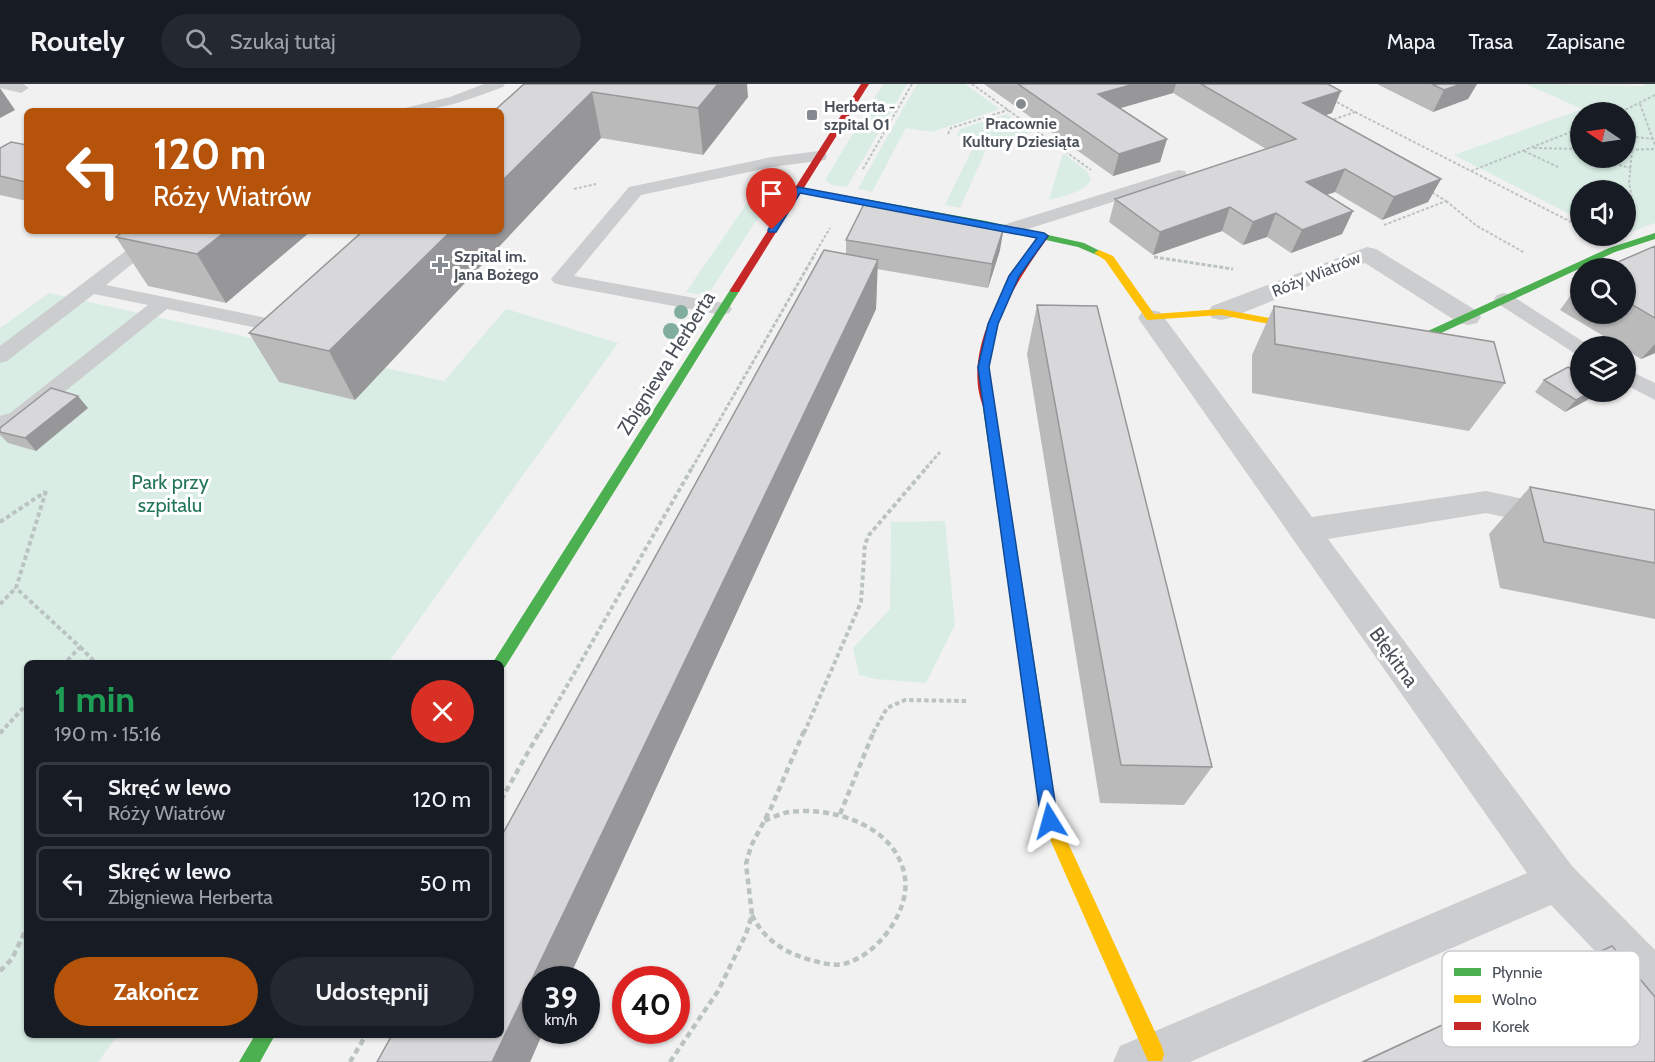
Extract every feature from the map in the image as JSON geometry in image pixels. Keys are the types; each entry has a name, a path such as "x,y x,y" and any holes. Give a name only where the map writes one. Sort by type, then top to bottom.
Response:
{"street":[{"name":"Zbigniewa Herberta","path":"502,660 865,84"},
{"path":"798,190 1009,229 1081,245 1109,258 1151,318"},
{"path":"1044,236 1014,276 993,324 983,367 1050,821 1146,1058 1557,881"},
{"path":"1383,341 1407,345 1620,247 1655,236"},
{"name":"Róży Wiatrów","path":"1221,312 1367,254 1468,317"},
{"name":"Róży Wiatrów","path":"1151,318 1221,312 1325,331"},
{"name":"Błękitna","path":"1151,318 1557,881 1630,951"},
{"path":"1303,531 1486,502 1587,522"},
{"name":"Błękitna","path":"1640,960 1651,971"},
{"path":"249,1062 264,1038"}],"lane":[{"path":"0,84 21,88"},
{"path":"422,108 455,100 498,84"},
{"path":"722,309 561,279 635,191 772,162 819,156"},
{"path":"1009,229 1179,175"},
{"path":"0,356 160,234"},
{"path":"90,287 305,332"},
{"path":"1504,299 1570,341"},
{"path":"0,424 18,418 164,303"},
{"path":"1636,382 1655,393"}],"path":[{"path":"504,795 912,84"},
{"path":"972,84 1105,180 1098,193 1100,201"},
{"path":"1636,106 1655,95"},
{"path":"1327,97 1570,221"},
{"path":"1636,149 1655,147 1640,104"},
{"path":"948,134 951,128 1008,110"},
{"path":"1324,123 1355,112"},
{"path":"1471,171 1570,132"},
{"path":"1019,146 1043,136"},
{"path":"1636,137 1654,139"},
{"path":"1530,148 1570,149"},
{"path":"1523,150 1558,167"},
{"path":"1631,168 1630,195 1637,216"},
{"path":"1426,189 1446,201 1477,226 1561,273"},
{"path":"1380,226 1446,201"},
{"path":"1146,254 1156,258 1235,269"},
{"path":"764,821 787,812 819,811 852,818 880,837 892,848 900,861 905,879 903,899 887,932 857,958 842,964 823,963 784,950 768,940 758,928 752,915 746,864 764,821 861,602 865,544 869,535 940,452"},
{"path":"0,522 46,491 15,588 0,604"},
{"path":"15,588 93,660"},
{"path":"68,660 80,647"},
{"path":"840,814 877,724 886,708 905,700 966,701"},
{"path":"0,733 24,707"},
{"path":"670,1062 695,1028 729,973 752,915"},
{"path":"0,971 12,958 24,933"},
{"path":"350,1062 364,1038"}],"green space":[{"path":"883,84 907,84 847,187 832,185 825,180"},
{"path":"917,84 965,84 1000,109 932,132 906,128 872,192 858,189"},
{"path":"1526,84 1644,86 1644,84 1655,84 1655,223 1636,230 1636,180 1570,180 1570,214 1454,155 1570,113 1570,168 1636,168 1636,102 1570,104"},
{"path":"1007,114 1032,132 1004,143 990,141 960,208 945,205 977,139 957,136 960,129"},
{"path":"1063,153 1087,171 1091,179 1079,191 1049,200"},
{"path":"775,168 786,172 786,175 711,290 697,294 686,292 770,170"},
{"name":"Park przy szpitalu","path":"49,293 444,381 506,309 618,343 390,660 24,660 24,1038 116,1038 98,1062 0,1062 0,328"},
{"path":"945,521 955,625 926,683 876,679 859,675 853,648 890,609 891,522"}],"building":[{"path":"524,84 718,84 698,108 592,92 504,179 504,108 497,108"},
{"path":"1018,84 1134,84 1098,94 1167,139 1119,154"},
{"path":"1201,84 1328,84 1341,91 1303,103 1441,179 1394,197 1345,169 1306,182 1353,211 1302,230 1276,213 1253,222 1230,207 1160,232 1115,199 1296,139"},
{"path":"1432,84 1461,84 1444,90"},
{"path":"11,142 24,144 24,182 0,176 0,148"},
{"path":"864,204 1004,227 992,264 846,240"},
{"path":"120,234 222,234 197,254 116,237"},
{"path":"360,234 448,234 329,351 249,333"},
{"path":"1655,246 1655,318 1636,307 1636,258 1627,258"},
{"path":"824,250 878,260 538,966 522,966 522,1000 504,1037 504,832"},
{"path":"1037,305 1097,306 1212,767 1121,765"},
{"path":"1274,306 1494,342 1505,383 1275,344"},
{"path":"1568,367 1570,368 1570,396 1544,380"},
{"path":"51,388 78,396 25,438 0,432 0,428"},
{"path":"1530,487 1655,510 1655,563 1544,542"},
{"path":"1612,946 1616,951 1601,951"},
{"path":"1640,979 1655,997 1655,1062 1363,1062 1442,1025 1442,1047 1640,1047"},
{"path":"390,1038 504,1038 492,1062 377,1062"}],"traffic: fast":[{"path":"798,190 986,224 1081,245 1099,253"},
{"path":"1393,343 1407,345 1612,250 1655,236"},
{"path":"502,660 735,290"},
{"path":"989,408 1039,744"},
{"path":"249,1062 264,1038"}],"traffic: slow":[{"path":"1099,253 1109,258 1151,318 1221,312 1313,329"},
{"path":"1039,744 1050,821 1155,1054"}],"traffic: jam":[{"path":"735,290 865,84"},
{"path":"989,408 983,366 991,332 1005,297 1044,236"}],"place":[{"name":"Pracownie Kultury Dziesiąta","path":"1021,104"},
{"name":"Herberta - szpital 01","path":"812,115"},
{"name":"Szpital im. Jana Bożego","path":"440,265"}],"route":[{"path":"772,230 798,190 1044,236 1014,276 993,324 983,367 1050,821"}]}
